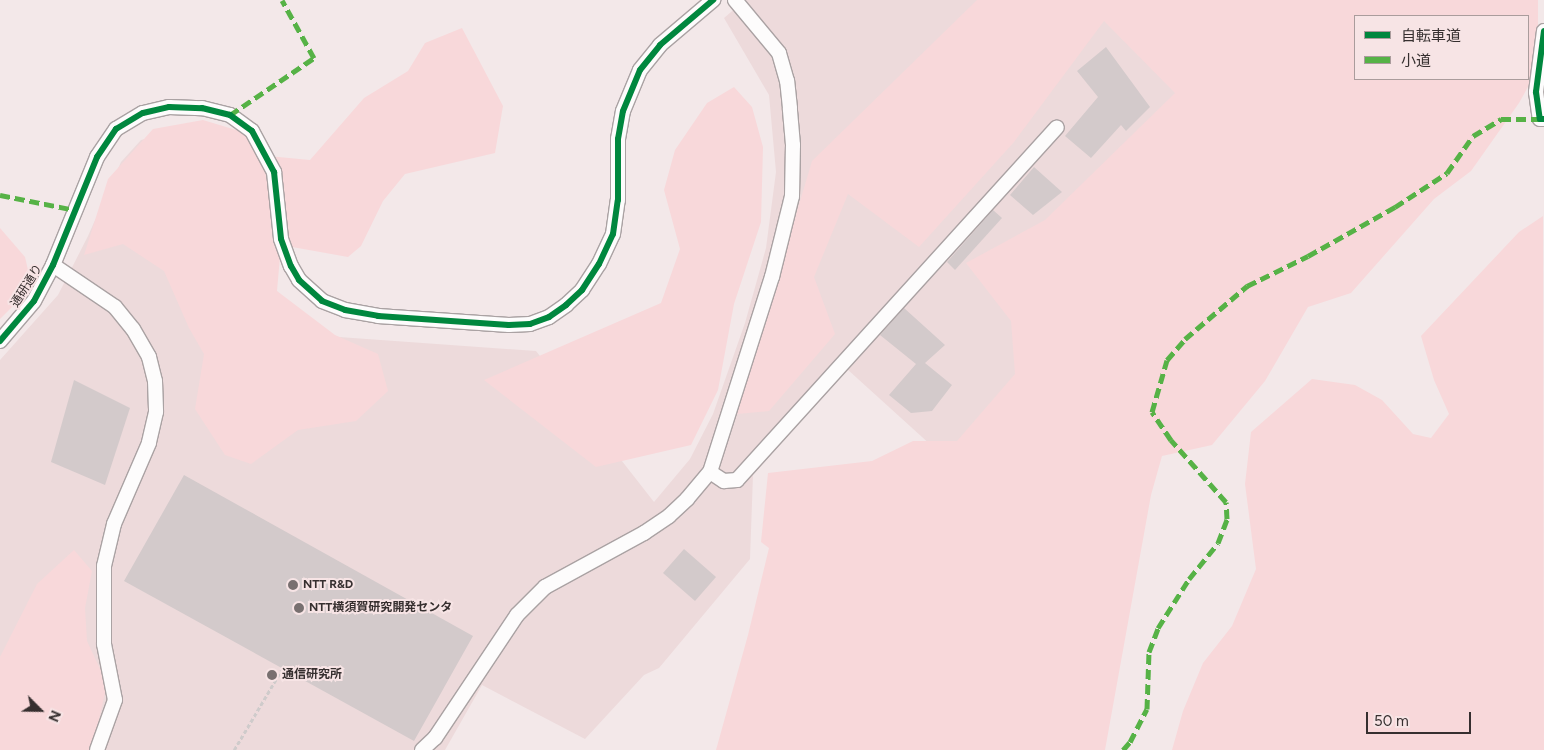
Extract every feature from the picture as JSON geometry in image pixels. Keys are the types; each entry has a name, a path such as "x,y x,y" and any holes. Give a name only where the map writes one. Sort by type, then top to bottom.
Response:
{"street":[{"name":"通研通り","path":"0,341 34,301 53,266 97,157 116,130 143,113 169,107 202,108 230,115 252,131 274,172 281,239 291,266 299,280 322,301 345,310 378,316 509,325 530,324 550,317 582,290 599,264 613,234 618,200 618,139 623,111 640,70 660,45 713,0"},
{"path":"422,750 434,738 517,615 545,587 644,533 669,516 687,499 710,472 766,294 792,196 793,145 791,117 787,81 779,53 734,0"},
{"path":"1544,31 1536,92 1540,119 1544,119"},
{"path":"710,472 724,481 737,480 1057,127"},
{"path":"53,266 115,307 133,329 145,350 155,381 156,412 149,443 114,524 104,566 104,644 115,700 97,750"}],"path":[{"path":"234,750 282,669"}],"shaded area":[{"path":"745,0 1097,0 1195,106 1031,320 1026,406 954,466 847,369 753,475 750,559 659,668 644,675 585,739 482,685 445,750 0,750 0,360 58,295 88,236 121,162 141,140 171,133 287,306 325,336 536,351 654,502 690,459 713,414 745,323 766,248 776,172 769,95 724,18"},
{"path":"977,0 1538,0 1538,69 1519,103 1471,171 1434,199 1351,293 1308,307 1265,381 1212,445 1162,456 1151,495 1105,750 716,750 748,635 769,548 761,542 768,473 872,461 913,441 957,441 1015,374 1011,321 966,263 1045,220 1175,93 1104,21 1014,142 919,247 848,194 814,277 835,334 769,411 737,414 812,161"},
{"path":"462,28 503,106 495,153 405,174 383,201 361,246 348,257 281,245 277,291 335,335 378,354 388,391 356,421 298,430 251,464 225,455 195,409 204,354 189,328 164,271 123,244 84,255 108,179 153,129 203,120 246,133 268,156 310,160 364,98 408,71 425,43"},
{"path":"734,87 752,107 763,147 761,222 734,304 718,390 691,445 596,467 484,380 661,303 680,249 664,190 675,150 707,103"},
{"path":"1543,216 1544,750 1172,750 1183,711 1203,663 1232,626 1256,569 1245,484 1251,432 1312,379 1355,385 1382,400 1413,434 1431,438 1449,414 1434,380 1421,336 1519,232"},
{"path":"0,228 25,257 32,287 0,319"},
{"path":"74,550 92,571 85,608 87,641 107,684 92,750 0,750 0,657 37,584"}],"building":[{"path":"1106,47 1150,107 1126,131 1121,125 1091,158 1065,136 1098,97 1077,71"},
{"path":"1034,167 1062,192 1033,215 1010,195"},
{"path":"993,210 1002,218 955,270 947,262"},
{"path":"904,308 945,345 925,363 952,385 932,411 911,413 889,395 916,364 880,335"},
{"path":"74,380 130,408 105,485 51,462"},
{"name":"NTT横須賀研究開発センタ","path":"184,475 473,636 414,741 124,581"},
{"path":"684,549 716,577 695,601 663,573"}],"marked path":[{"path":"230,115 314,58 282,0"},
{"path":"1123,750 1130,742 1147,709 1149,652 1158,628 1189,579 1218,543 1227,519 1226,502 1171,440 1152,412 1167,360 1185,339 1247,286 1308,256 1395,207 1447,173 1473,136 1501,119 1540,119"},
{"path":"0,195 75,210"}],"cycle path":[{"path":"0,341 34,301 53,265 97,157 116,129 143,113 169,107 202,108 230,115 252,131 274,172 281,239 291,266 299,280 322,301 345,310 378,316 509,325 530,324 549,317 582,290 599,264 613,234 618,200 618,139 623,111 640,70 660,45 713,0"},
{"path":"1544,31 1536,92 1540,119 1544,119"}],"place":[{"name":"NTT R&D","path":"293,585"},
{"name":"NTT横須賀研究開発センタ","path":"299,608"},
{"name":"通信研究所","path":"272,675"}]}
